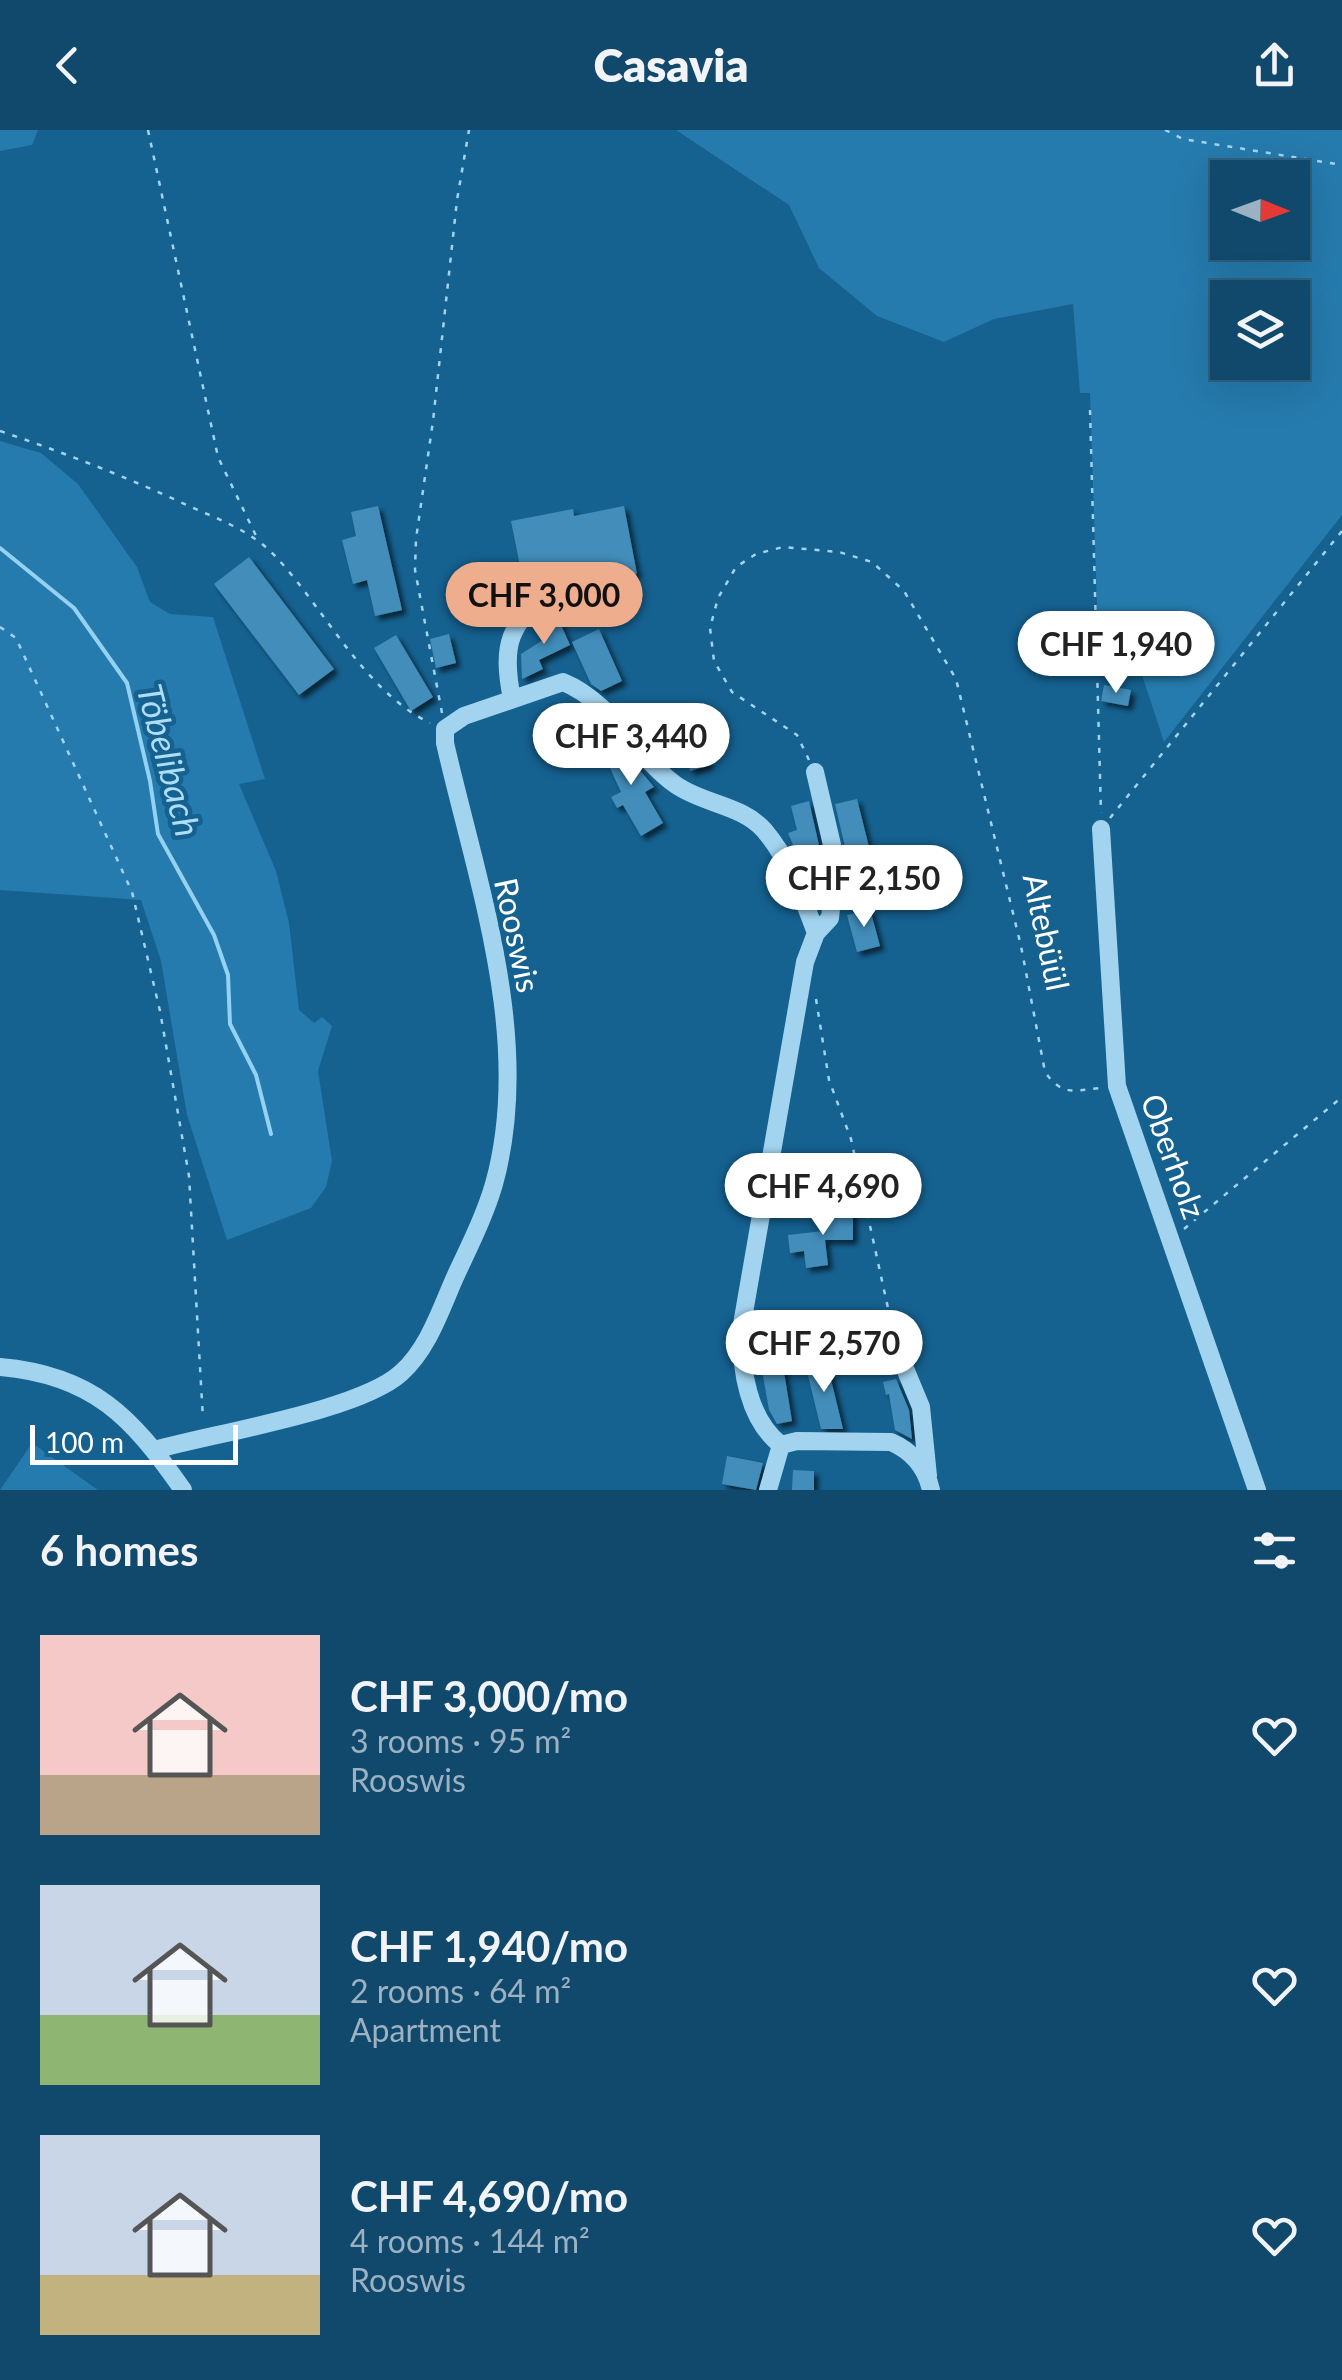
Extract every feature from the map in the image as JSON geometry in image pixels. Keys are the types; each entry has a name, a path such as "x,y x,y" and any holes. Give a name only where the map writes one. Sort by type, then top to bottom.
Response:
{"street":[{"path":"512,699 505,653 519,620 556,578"},
{"path":"444,729 464,716 564,682 587,692 672,782 696,798 736,811 762,828 784,859 816,933"},
{"name":"Rooswis","path":"155,1450 302,1414 373,1390 401,1374 428,1338 486,1212 504,1134 508,1057 503,996 444,743 444,729"},
{"path":"781,1445 766,1434 741,1362 741,1330 805,962 816,933 830,918 836,862 815,772"},
{"name":"Oberholz","path":"1101,829 1117,1086 1257,1490"},
{"path":"896,1347 921,1407 929,1483"},
{"path":"0,1367 52,1376 86,1389 114,1406 155,1450 184,1490"},
{"path":"781,1445 797,1441 891,1442 916,1460 929,1483"},
{"path":"768,1490 781,1445"}],"path":[{"path":"148,130 218,457 260,543"},
{"path":"444,729 415,570 416,540 457,200 470,130"},
{"path":"1165,130 1183,139 1342,164"},
{"path":"1090,410 1101,829"},
{"path":"0,431 149,487 246,532 275,555 351,652 403,708 444,729"},
{"path":"1101,829 1342,531"},
{"name":"Altebüül","path":"815,772 797,734 732,692 714,661 710,628 718,598 736,567 756,554 783,547 838,552 872,562 904,591 956,680 1021,946 1044,1072 1056,1087 1071,1091 1117,1086"},
{"path":"0,627 16,638 132,892 160,1011 190,1176 204,1436"},
{"path":"816,989 829,1080 851,1140 896,1347"},
{"path":"1171,1240 1342,1097"}],"shaded area":[{"path":"0,130 38,130 32,145 0,151"},
{"path":"676,130 1342,130 1342,515 1164,742 1138,663 1099,667 1090,393 1080,393 1073,304 994,319 944,342 877,316 819,268 789,205"},
{"path":"0,441 41,453 78,484 137,567 150,602 170,614 213,617 265,779 239,784 276,871 289,923 299,1010 314,1023 322,1017 332,1026 318,1071 332,1161 326,1187 311,1208 227,1240 187,1115 161,961 141,900 0,890"},
{"path":"32,1443 98,1490 0,1490"}],"building":[{"path":"378,506 402,610 375,616 367,580 353,584 342,540 356,536 351,512"},
{"path":"624,506 637,574 587,583 592,608 570,613 565,588 568,576 560,563 521,571 511,521 573,509 574,516"},
{"path":"249,557 334,669 299,695 214,584"},
{"path":"558,618 570,645 539,660 543,669 522,679 521,654 543,640 537,627"},
{"path":"599,629 622,681 601,691 591,684 572,642"},
{"path":"449,634 456,663 436,668 430,639"},
{"path":"396,635 433,697 411,711 374,648"},
{"path":"1104,685 1131,690 1128,706 1101,701"},
{"path":"612,737 654,787 645,792 663,823 641,836 623,805 617,808 611,797 621,792 599,744"},
{"path":"704,748 709,765 690,771 686,754"},
{"path":"857,799 871,855 848,860 835,804"},
{"path":"809,801 823,870 806,875 788,833 797,830 791,806"},
{"path":"870,909 880,946 857,952 847,915"},
{"path":"824,1211 853,1211 853,1240 825,1240 828,1265 806,1268 804,1251 790,1253 788,1235 823,1231 824,1235"},
{"path":"853,1312 857,1329 830,1336 826,1319"},
{"path":"826,1359 843,1429 821,1429 805,1363"},
{"path":"783,1366 792,1421 777,1424 769,1410 762,1370"},
{"path":"896,1379 909,1410 912,1439 895,1430 883,1382"},
{"path":"727,1456 763,1463 756,1490 722,1484"},
{"path":"793,1470 814,1471 814,1490 792,1490"}],"waterway":[{"name":"Töbelibach","path":"0,548 74,608 127,683 158,834 214,935 228,975 230,1024 256,1075 271,1134"}]}
